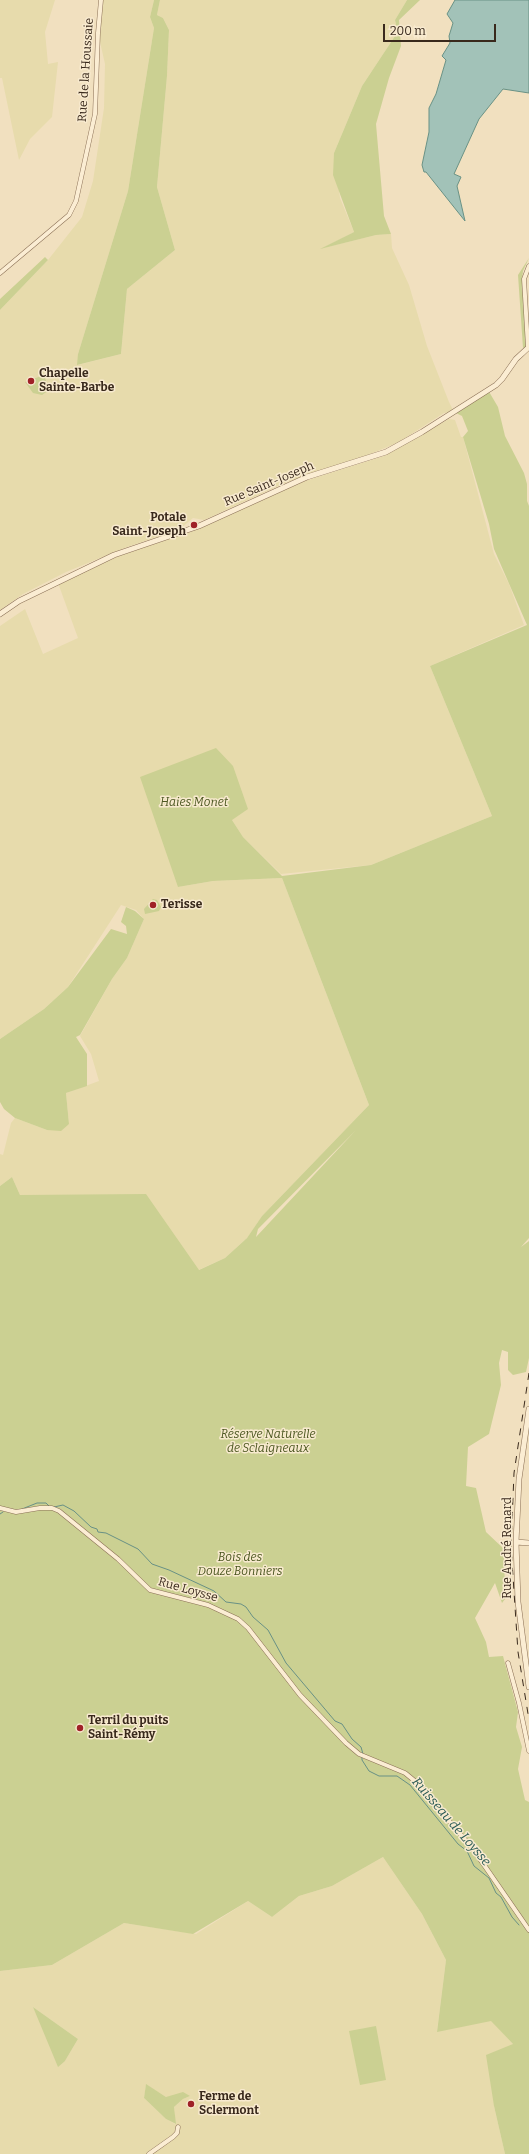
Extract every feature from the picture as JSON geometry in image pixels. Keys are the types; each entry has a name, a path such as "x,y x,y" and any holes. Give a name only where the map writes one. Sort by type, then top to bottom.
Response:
{"street":[{"name":"Rue de la Houssaie","path":"0,273 69,215 76,201 95,114 98,32 101,0"},
{"path":"528,347 524,279 529,266"},
{"name":"Rue Saint-Joseph","path":"0,614 19,601 114,555 199,526 307,477 386,452 422,432 496,385 516,359 528,347"},
{"name":"Rue André Renard","path":"529,1409 519,1479 516,1542 518,1602 529,1683"},
{"name":"Rue Loysse","path":"0,1508 16,1512 40,1508 52,1508 59,1511 118,1559 150,1590 214,1607 238,1619 248,1628 305,1700 346,1743 364,1756 405,1773 416,1782 489,1870 529,1930"},
{"path":"516,1542 529,1543"},
{"path":"508,1663 519,1703 529,1751"},
{"path":"149,2154 173,2137 177,2133 178,2127"}],"green space":[{"path":"0,0 55,0 45,32 48,64 58,62 52,117 30,139 19,160 2,78 0,78"},
{"path":"101,0 154,0 150,17 154,28 128,191 78,354 78,365 121,354 127,289 175,250 157,187 167,76 169,30 163,18 157,15 160,0 407,0 395,20 397,29 395,36 362,86 334,153 340,198 354,232 323,248 376,235 391,234 392,248 409,285 427,346 454,412 444,413 399,442 368,455 287,482 204,520 193,518 180,529 127,547 66,572 23,594 0,610 0,310 48,260 82,217 93,181 104,108 105,64 98,33"},
{"path":"154,0 160,0 157,15 163,18 169,30 167,76 157,187 175,250 127,289 121,354 77,365 78,354 128,191 154,28 150,17"},
{"path":"407,0 420,0 399,20 401,46 389,78 376,124 384,216 391,234 376,235 320,249 354,232 333,175 334,153 362,86 395,36 397,29 395,20"},
{"path":"45,257 48,260 0,310 0,299"},
{"path":"529,258 523,271 522,280 527,346 523,348 518,275"},
{"path":"44,375 49,390 42,395 33,393 25,382"},
{"name":"Bois des Douze Bonniers","path":"488,390 498,407 505,436 524,473 527,484 527,501 529,506 529,1238 521,1247 529,1241 529,1358 526,1372 513,1375 508,1370 508,1352 502,1350 499,1363 501,1385 489,1434 468,1447 466,1486 476,1488 486,1532 504,1549 505,1599 502,1603 495,1583 475,1618 486,1642 489,1657 503,1656 518,1712 516,1727 522,1747 518,1769 525,1800 529,1802 529,2154 505,2154 494,2106 486,2055 513,2044 491,2021 437,2032 446,1960 422,1914 383,1857 332,1886 299,1896 272,1917 248,1901 193,1934 124,1923 52,1965 0,1971 0,1186 12,1177 20,1195 146,1194 199,1270 225,1258 247,1238 262,1216 369,1105 282,878 213,881 178,887 140,777 216,748 233,766 248,809 232,820 243,837 282,876 371,865 492,816 430,666 527,625 494,549 489,524 463,437 468,431 462,416 454,412","holes":["356,1130 256,1237 258,1229"]},
{"name":"Haies Monet","path":"449,419 455,420 461,437 463,437 494,554 509,584 524,625 430,666 492,816 371,865 281,874 243,837 232,820 233,766 178,887 213,881 282,878 369,1105 262,1216 248,1237 225,1258 194,1272 20,1195 12,1177 0,1186 0,1154 3,1155 11,1123 15,1118 47,1130 69,1124 66,1093 99,1081 91,1054 80,1036 112,979 127,958 144,919 136,910 121,905 68,987 44,1009 0,1039 0,626 25,609 43,654 78,638 58,583 119,556 193,531 305,481 384,456"},
{"name":"Terisse","path":"153,899 157,900 161,907 159,911 145,914 144,909"},
{"path":"126,907 135,911 144,919 127,958 112,979 80,1035 76,1037 87,1054 87,1086 66,1093 69,1124 61,1131 47,1130 15,1118 4,1109 0,1102 0,1039 44,1009 68,987 111,929 127,934 126,926 121,922"},
{"path":"383,1857 422,1914 446,1960 437,2031 491,2020 513,2044 494,2106 505,2154 0,2154 0,1971 52,1965 124,1923 196,1934 248,1901 272,1917 299,1896 332,1886","holes":["33,2007 78,2039 65,2061","146,2085 166,2097 190,2096 183,2099 174,2107 175,2124 166,2119 144,2098"]},
{"path":"33,2007 78,2039 65,2061 58,2067"},
{"path":"376,2026 386,2080 360,2085 349,2031"},
{"path":"146,2084 166,2097 183,2092 190,2096 183,2099 174,2107 176,2124 166,2119 144,2098"}],"water":[{"path":"455,0 529,0 529,93 503,89 479,119 454,174 461,177 457,186 465,221 426,172 424,172 422,165 429,132 429,108 436,94 446,60 442,56 450,43 449,36 453,23 447,14"}],"waterway":[{"name":"Ruisseau de Loysse","path":"22,1509 37,1503 46,1503 49,1506"},
{"name":"Ruisseau de Loysse","path":"54,1507 63,1505 74,1511 91,1527 97,1529 98,1532 106,1533 138,1549 152,1564 169,1570 214,1591 226,1602 241,1604 246,1607 253,1617 268,1630 286,1663 335,1721 342,1724 352,1739 361,1747 363,1754"},
{"name":"Ruisseau de Loysse","path":"362,1757 362,1760 369,1771 379,1776 397,1776 410,1785 458,1844 467,1851 474,1866 489,1878 496,1893 501,1897 512,1917 519,1925"}],"railway":[{"path":"529,1373 514,1473 511,1546 518,1652 529,1720"}],"place":[{"name":"Chapelle Sainte-Barbe","path":"31,381"},
{"name":"Potale Saint-Joseph","path":"194,525"},
{"name":"Terisse","path":"153,905"},
{"name":"Terril du puits Saint-Rémy","path":"80,1728"},
{"name":"Ferme de Sclermont","path":"191,2104"}],"park label":[{"name":"Réserve Naturelle de Sclaigneaux","path":"268,1442"}]}
